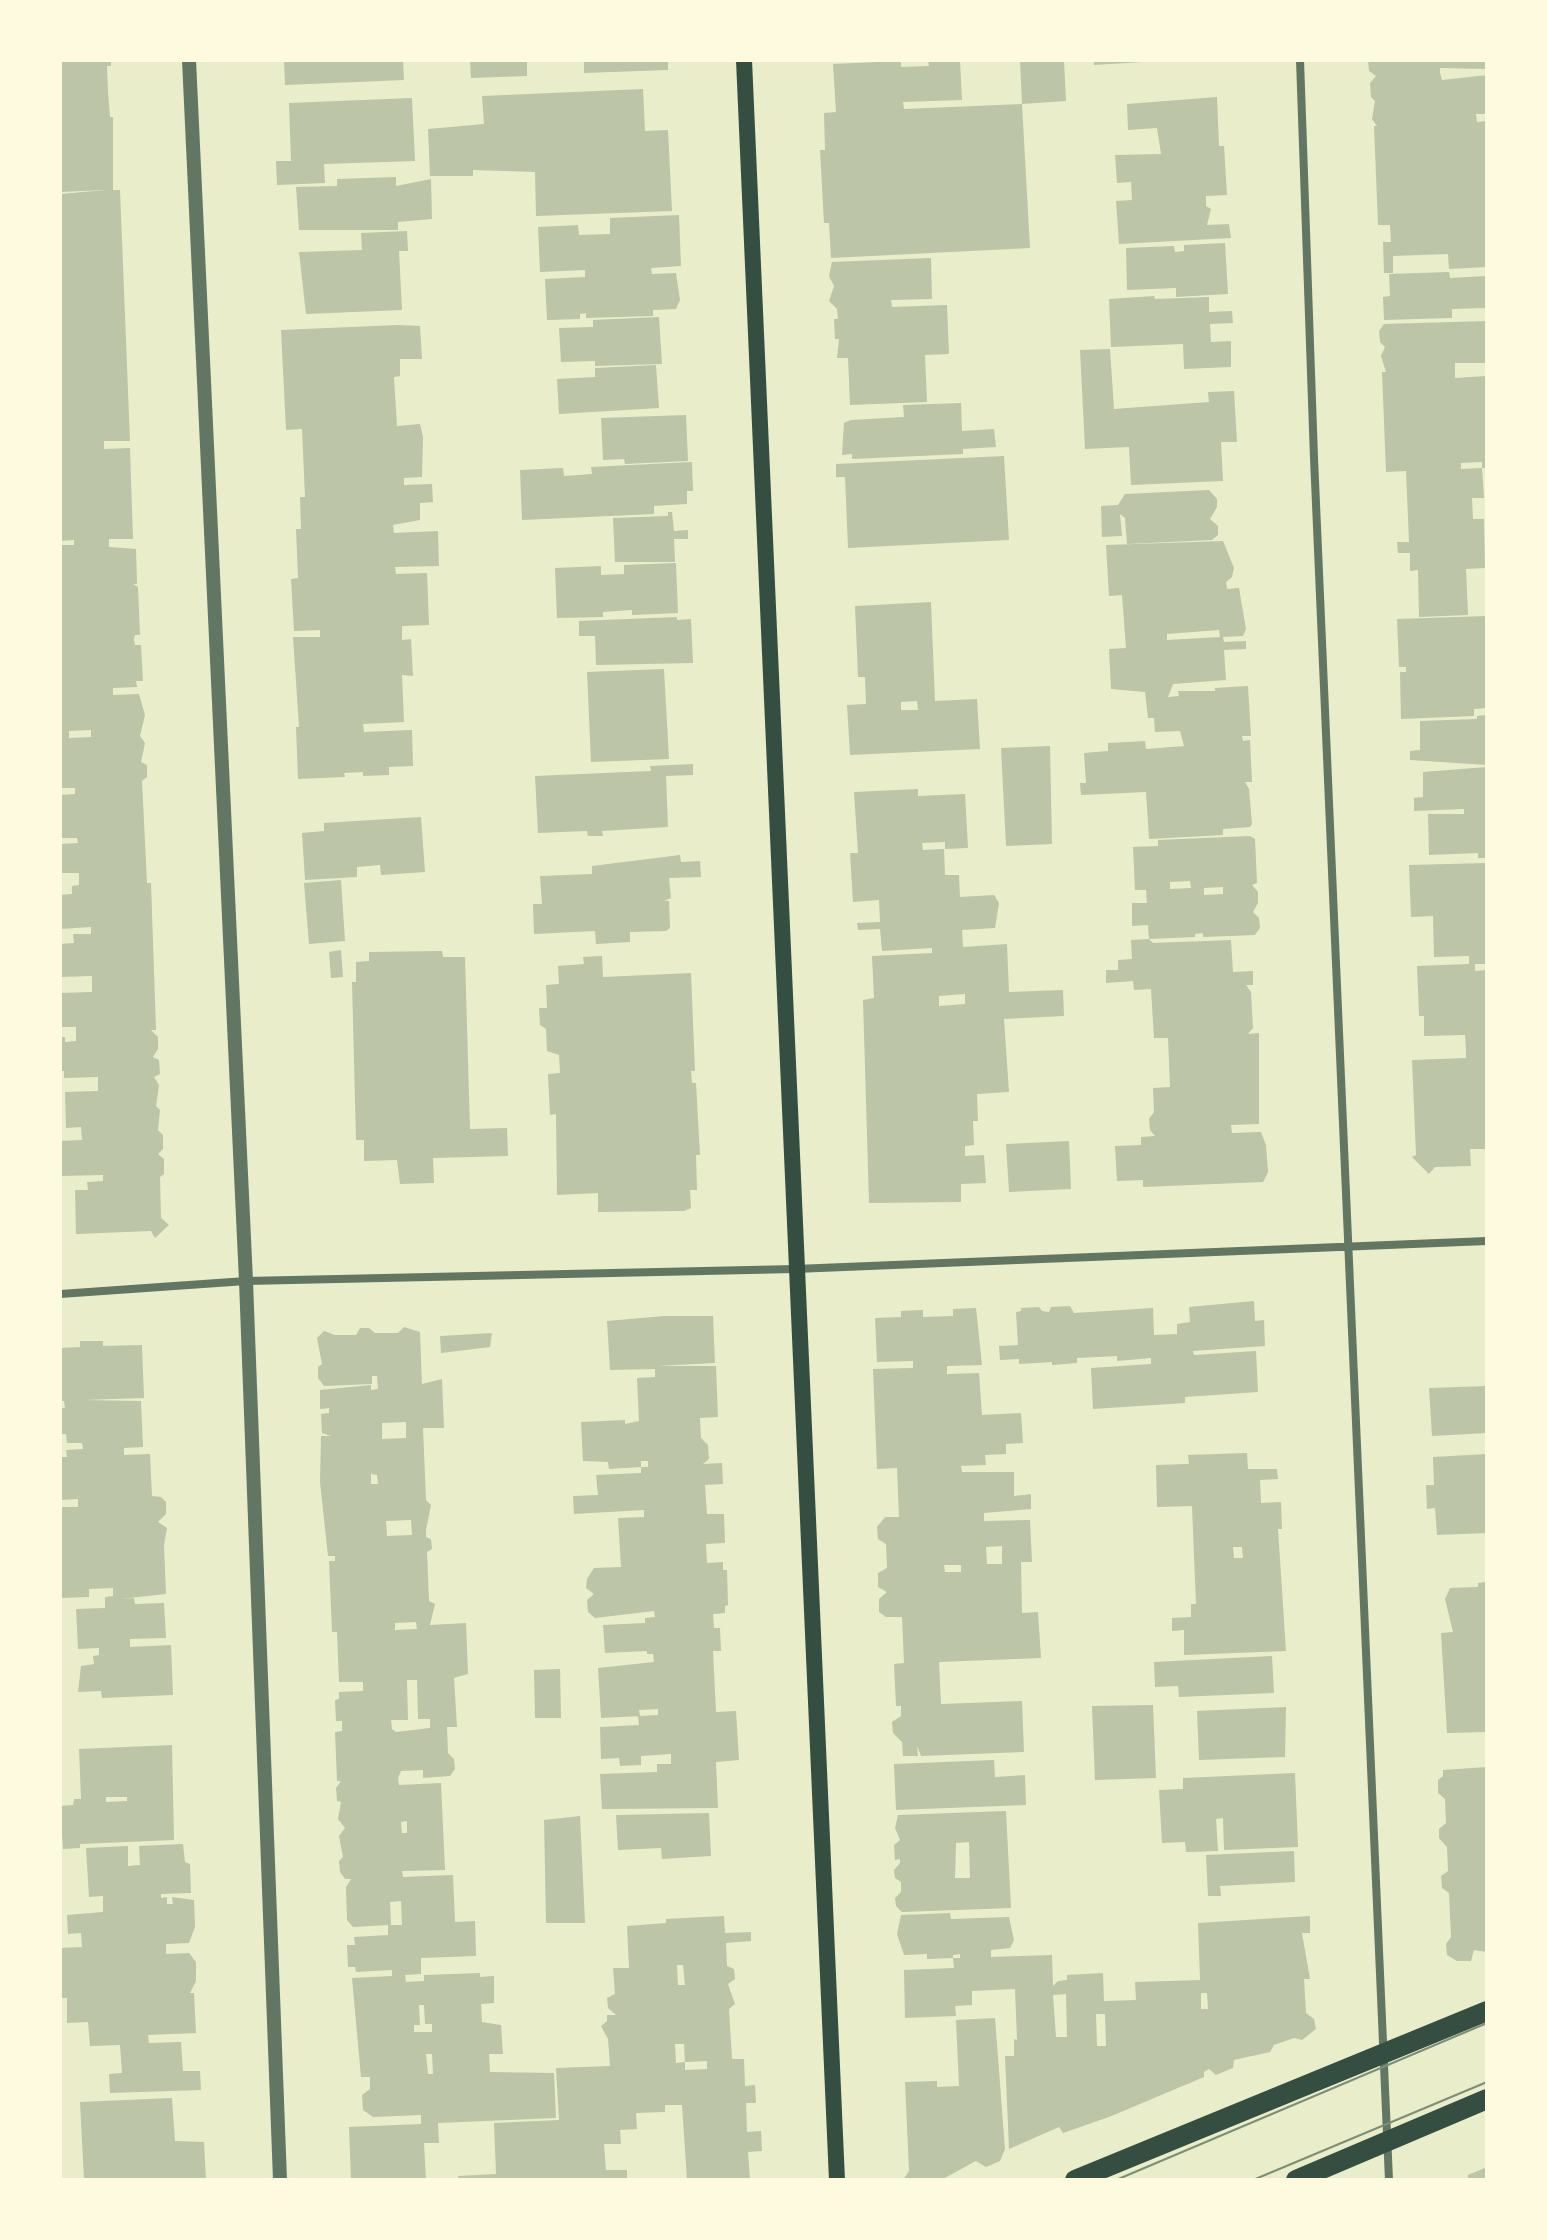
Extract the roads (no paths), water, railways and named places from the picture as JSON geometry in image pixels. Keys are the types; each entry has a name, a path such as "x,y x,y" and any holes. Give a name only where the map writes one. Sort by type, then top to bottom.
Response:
{"main road":[{"path":"744,60 837,2180"},
{"path":"1075,2180 1487,2011"},
{"path":"1296,2180 1487,2099"}],"street":[{"path":"189,60 246,1281 280,2180"},
{"path":"1300,60 1314,458 1389,2180"},
{"path":"60,1294 246,1281 795,1269 1487,1241"}],"tram line":[{"path":"1116,2180 1487,2023"},
{"path":"1253,2180 1487,2082"}]}
